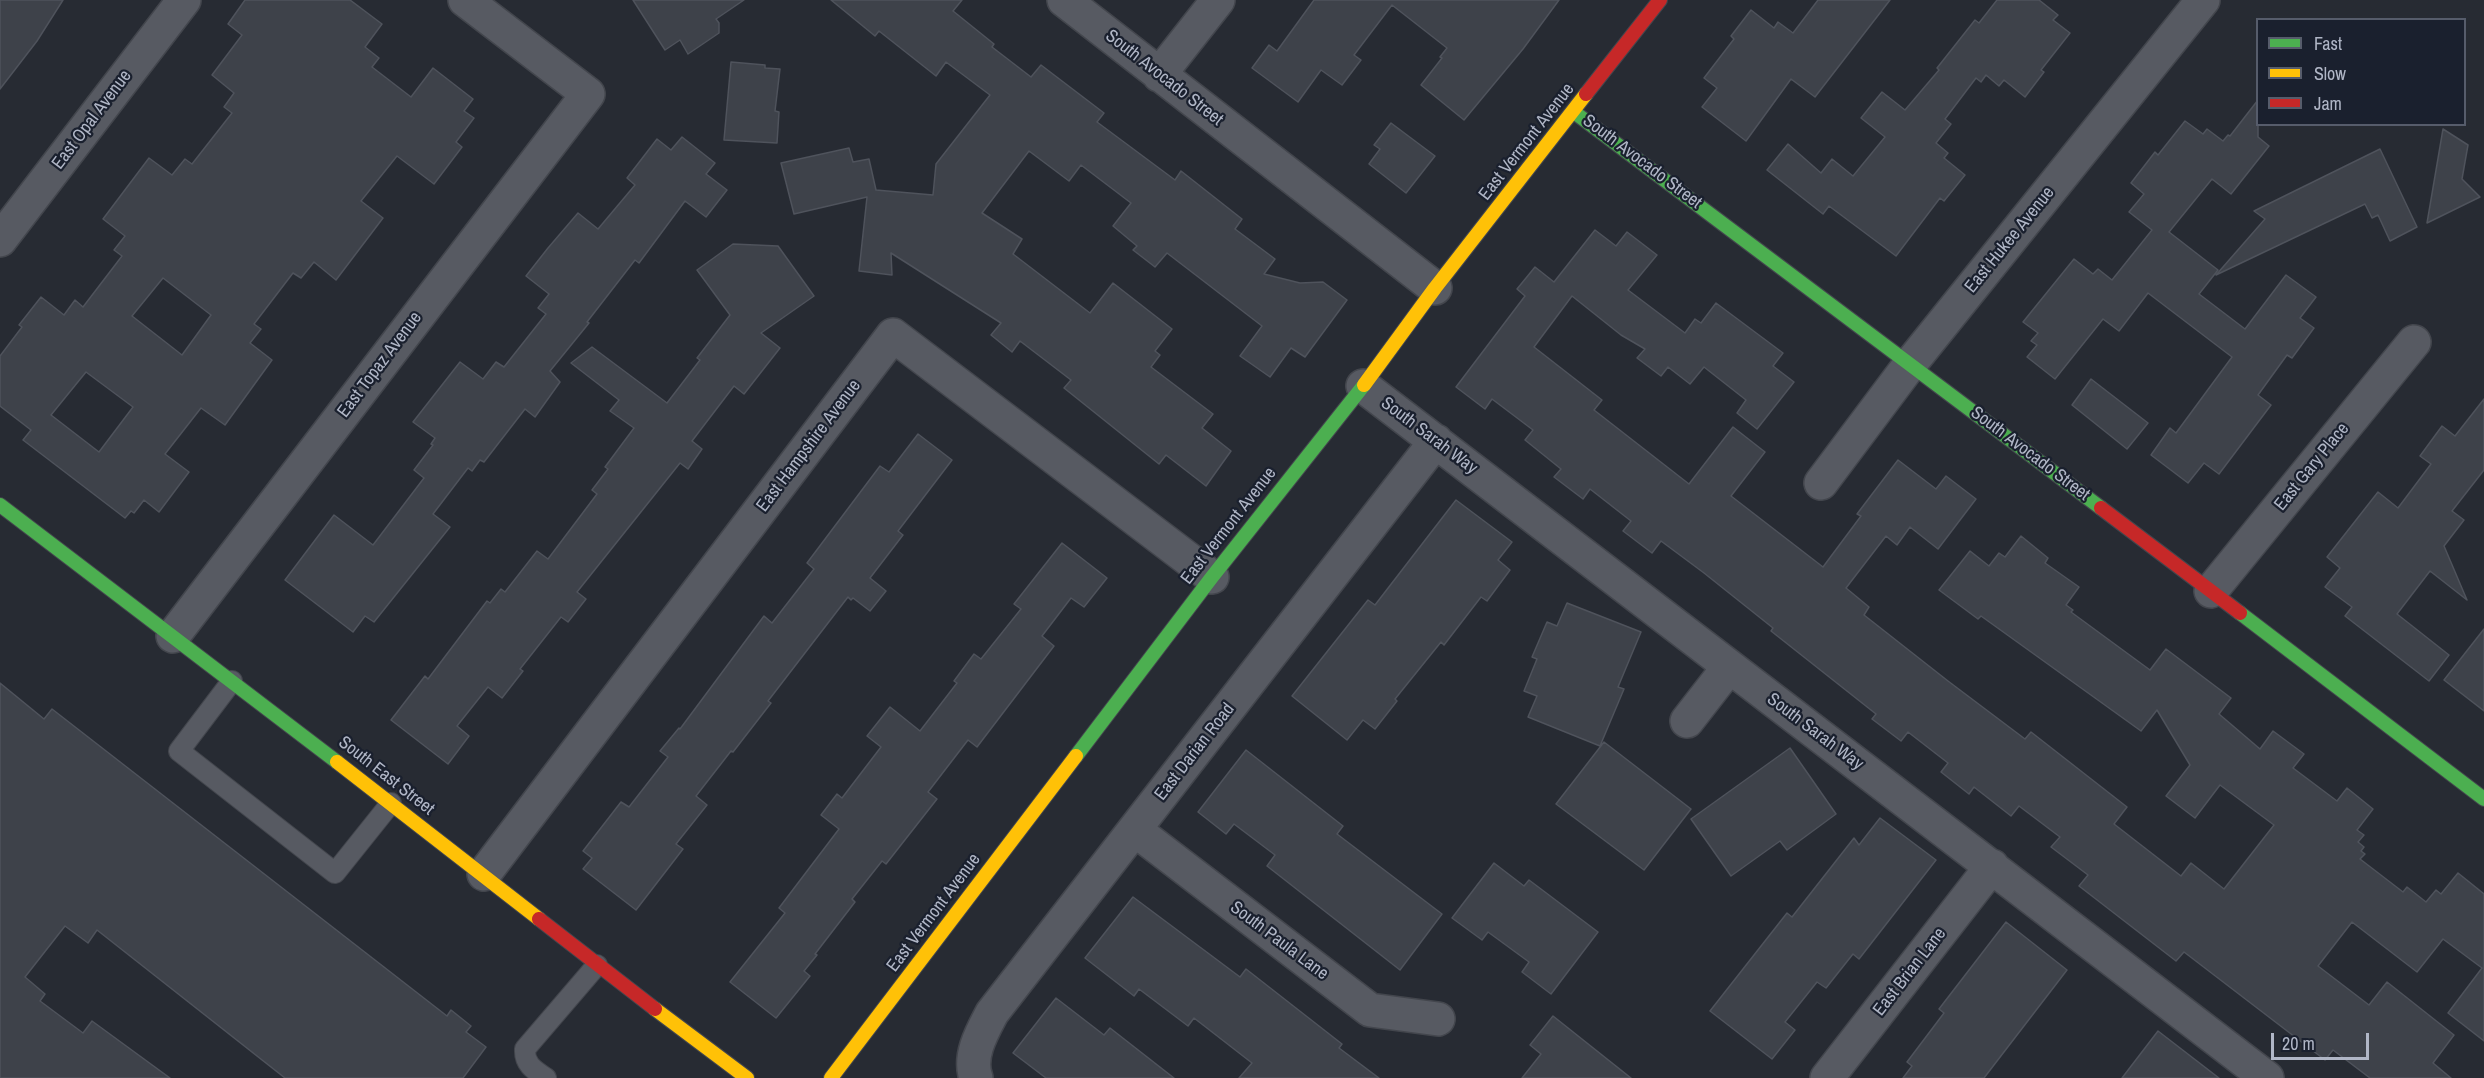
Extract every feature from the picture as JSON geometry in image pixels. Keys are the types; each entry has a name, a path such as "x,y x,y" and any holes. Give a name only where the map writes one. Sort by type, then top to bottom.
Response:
{"street":[{"name":"East Opal Avenue","path":"0,240 184,0"},
{"name":"East Topaz Avenue","path":"173,636 588,94 465,0"},
{"name":"South Avocado Street","path":"1064,0 1435,288"},
{"path":"1160,75 1218,0"},
{"name":"East Vermont Avenue","path":"831,1078 1212,577 1363,386 1435,288 1660,0"},
{"name":"East Hukee Avenue","path":"1821,483 1911,363 2203,0"},
{"name":"South Avocado Street","path":"1574,112 1911,363 2484,799"},
{"name":"East Hampshire Avenue","path":"484,874 893,335 1212,577"},
{"name":"East Gary Place","path":"2211,591 2414,342"},
{"name":"South Sarah Way","path":"1363,386 2267,1078"},
{"name":"East Darian Road","path":"975,1075 978,1040 992,1013 1436,441"},
{"name":"South East Street","path":"0,505 391,802 597,965 747,1078"},
{"path":"1687,720 1729,667"},
{"name":"South Paula Lane","path":"1135,830 1370,1010 1438,1019"},
{"name":"East Brian Lane","path":"1827,1078 1992,866"}],"lane":[{"path":"232,681 179,751 335,873 391,802"},
{"path":"546,1078 529,1065 525,1057 525,1049 597,965"}],"building":[{"path":"0,0 63,0 37,41 0,89"},
{"path":"245,0 350,0 382,24 365,47 379,58 372,67 411,97 433,68 473,99 464,111 474,118 456,142 462,147 434,184 397,156 361,201 383,218 336,280 314,262 301,278 293,273 254,324 261,329 250,343 272,360 225,425 201,408 165,454 189,472 159,512 144,500 134,513 131,511 125,518 23,440 31,430 0,406 0,356 22,327 19,325 41,297 64,315 75,300 83,307 122,256 114,250 125,236 103,219 149,158 172,175 185,159 192,164 232,113 224,107 234,93 212,75 242,35 228,24","holes":["163,278 211,315 182,355 132,316","86,372 133,407 99,452 51,415"]},
{"path":"633,0 744,0 716,19 719,23 719,33 688,54 680,40 665,50"},
{"path":"831,0 962,0 953,11 994,44 992,47 1031,77 1041,65 1104,113 1097,122 1175,180 1181,171 1242,219 1235,229 1275,259 1264,274 1300,283 1323,282 1347,300 1305,357 1291,348 1270,377 1240,356 1262,326 1167,253 1155,267 1133,250 1137,246 1113,226 1131,203 1081,165 1069,181 1029,151 982,213 1022,239 1013,254 1090,313 1113,283 1172,329 1155,351 1160,355 1151,367 1213,414 1202,428 1231,451 1206,486 1166,455 1159,464 1064,388 1071,380 1020,341 1012,352 991,335 1001,323 891,253 892,275 859,271 867,197 794,214 781,163 849,148 853,162 869,159 876,190 933,195 936,164 990,95 946,62 936,76 879,31 875,36"},
{"path":"1314,0 1559,0 1523,49 1464,120 1421,85 1447,48 1392,5 1354,55 1361,60 1342,85 1321,70 1298,102 1252,68 1269,45 1277,51"},
{"path":"1818,0 1890,0 1815,97 1791,79 1746,141 1702,107 1717,88 1704,78 1734,39 1731,36 1751,10 1774,28 1778,22 1793,33"},
{"path":"1997,0 2039,0 2058,15 2053,20 2070,33 2041,70 2044,72 2025,97 2004,80 1999,86 1986,75 1981,82 1976,78 1945,119 1951,124 1936,143 1948,153 1944,158 1965,175 1944,201 1940,198 1896,256 1829,206 1823,214 1767,170 1788,144 1821,173 1832,159 1853,176 1885,137 1861,118 1882,92 1905,110 1939,70 1937,68 1975,20 1979,23"},
{"path":"731,62 765,65 765,68 780,69 775,111 779,112 777,143 724,140"},
{"path":"2256,103 2258,137 2269,146 2231,194 2212,179 2169,232 2218,270 2199,294 2245,329 2286,275 2316,297 2300,318 2314,328 2292,358 2287,355 2258,395 2271,405 2219,474 2204,463 2188,483 2151,455 2170,428 2176,433 2232,357 2148,293 2119,331 2103,319 2055,379 2027,357 2037,345 2031,341 2038,333 2023,322 2074,259 2093,274 2098,269 2112,280 2152,230 2129,212 2144,194 2131,183 2155,152 2158,155 2185,121 2203,134 2207,129 2223,141 2228,135 2230,136"},
{"path":"1391,123 1435,156 1406,193 1369,164 1380,149 1374,145"},
{"path":"2443,129 2468,145 2462,179 2480,197 2427,223"},
{"path":"682,137 715,163 706,174 727,190 706,217 685,201 639,263 635,260 550,371 560,382 535,417 525,409 484,462 480,460 472,471 468,468 433,514 450,527 374,622 365,616 353,632 285,580 334,515 373,545 424,478 414,470 433,445 431,444 435,438 413,422 460,362 483,379 496,362 504,367 546,314 538,308 549,294 526,276 578,213 598,229 635,185 627,178 657,139 671,150"},
{"path":"2380,149 2417,227 2390,241 2378,215 2372,218 2365,204 2216,275 2265,219 2254,211"},
{"path":"1595,230 1616,246 1627,232 1657,255 1628,290 1685,333 1695,319 1701,323 1716,303 1783,353 1773,366 1794,382 1757,429 1737,413 1746,400 1704,367 1690,384 1668,367 1661,376 1637,358 1645,349 1621,335 1572,296 1534,347 1602,400 1594,410 1689,484 1733,427 1765,452 1731,496 1823,567 1861,516 1857,514 1898,460 1936,489 1946,476 1976,499 1938,549 1910,527 1897,545 1886,536 1846,588 1869,607 1864,615 1948,681 2025,739 2031,732 2127,807 2114,824 2181,876 2191,863 2224,889 2274,825 2220,785 2195,818 2166,796 2190,765 2157,710 2141,731 1981,616 1978,619 1939,590 1970,551 1989,566 1999,553 2005,557 2021,536 2048,558 2045,563 2079,587 2066,605 2073,610 2071,612 2150,670 2166,649 2231,698 2219,714 2260,749 2273,731 2304,754 2293,768 2337,801 2347,788 2373,809 2357,830 2364,835 2358,842 2364,847 2361,851 2365,854 2360,859 2403,892 2407,887 2426,902 2436,890 2441,894 2458,873 2484,894 2484,1041 2448,1013 2482,968 2443,939 2417,972 2352,922 2318,966 2369,1005 2387,982 2454,1035 2433,1063 2451,1078 2370,1078 2333,1050 2325,1060 2184,952 2176,961 2079,886 2088,875 2051,847 2060,837 2019,806 2011,816 1974,787 1969,794 1941,772 1948,763 1908,732 1901,741 1872,719 1876,714 1771,631 1773,628 1704,573 1661,541 1652,553 1623,531 1631,521 1590,489 1583,499 1554,477 1561,469 1525,440 1533,430 1492,399 1485,409 1456,387 1525,296 1517,289 1535,267 1554,282"},
{"path":"733,244 778,246 814,296 761,333 780,348 744,394 734,386 692,441 702,449 688,469 680,463 577,592 586,599 568,622 561,617 520,669 523,671 502,698 488,687 457,726 469,736 448,764 391,720 425,676 428,679 487,601 490,603 501,589 505,592 537,551 548,559 597,494 592,490 608,469 605,467 634,428 610,411 619,400 571,363 592,347 667,403 700,360 697,358 730,315 697,270"},
{"path":"2091,379 2148,423 2127,449 2072,405"},
{"path":"2484,399 2484,470 2452,511 2464,520 2444,546 2467,600 2430,571 2397,614 2449,655 2429,681 2345,616 2352,607 2325,587 2340,568 2327,557 2378,492 2398,508 2431,464 2420,456 2442,426 2455,436"},
{"path":"918,434 952,460 898,531 903,535 870,578 886,591 870,611 853,598 851,600 848,597 768,701 771,703 696,796 707,805 676,844 683,849 636,910 583,869 592,858 583,851 621,802 629,807 668,757 660,751 680,729 764,616 772,623 814,569 807,563 880,466 889,472"},
{"path":"1456,500 1512,542 1498,560 1510,570 1487,601 1481,597 1444,645 1441,642 1395,699 1397,701 1375,729 1363,720 1347,740 1292,696 1368,600 1375,605"},
{"path":"1062,543 1107,578 1084,607 1071,598 1042,636 1054,646 977,747 968,740 928,792 937,799 886,864 882,861 852,899 855,902 804,971 810,976 776,1018 730,982 785,913 779,908 839,829 821,815 837,794 842,798 881,747 867,736 890,707 920,731 957,683 954,681 974,654 981,659 1021,609 1014,604"},
{"path":"1567,603 1641,632 1618,687 1624,689 1600,746 1528,717 1537,696 1524,691 1537,659 1532,657 1547,622 1557,626"},
{"path":"2484,629 2484,711 2444,680"},
{"path":"0,683 44,719 52,709 447,1016 451,1010 471,1026 466,1032 486,1047 463,1078 285,1078 97,930 88,943 65,926 25,977 45,994 40,1001 83,1033 92,1021 170,1078 0,1078"},
{"path":"1604,742 1691,809 1644,870 1556,804"},
{"path":"1790,748 1836,814 1787,850 1780,841 1731,876 1691,819"},
{"path":"1246,750 1343,826 1337,834 1442,914 1400,970 1267,866 1275,855 1234,824 1226,834 1198,812"},
{"path":"1880,818 1936,860 1859,959 1853,954 1826,988 1817,982 1785,1022 1795,1030 1772,1059 1710,1011 1787,913 1792,917 1854,838 1859,845"},
{"path":"1494,863 1524,886 1529,880 1598,932 1551,994 1522,972 1529,962 1488,932 1482,940 1452,918"},
{"path":"1133,897 1240,977 1246,969 1342,1044 1339,1048 1379,1078 1239,1078 1252,1063 1194,1018 1188,1026 1139,989 1134,996 1085,958"},
{"path":"2006,922 2067,970 1984,1078 1903,1078 1912,1066 1907,1062 1944,1013 1939,1009"},
{"path":"1056,998 1104,1035 1110,1028 1174,1078 1046,1078 1013,1053"},
{"path":"1553,1016 1631,1078 1522,1078 1541,1054 1530,1045"},
{"path":"2158,1031 2219,1078 2122,1078"}],"traffic: fast":[{"path":"1574,112 2101,508"},
{"path":"1076,756 1212,577 1364,385"},
{"path":"0,505 337,762"},
{"path":"2240,613 2484,799"}],"traffic: slow":[{"path":"1364,385 1435,288 1586,94"},
{"path":"831,1078 1076,756"},
{"path":"337,762 539,919"},
{"path":"655,1009 747,1078"}],"traffic: jam":[{"path":"1586,94 1660,0"},
{"path":"2101,508 2240,613"},
{"path":"539,919 655,1009"}]}
